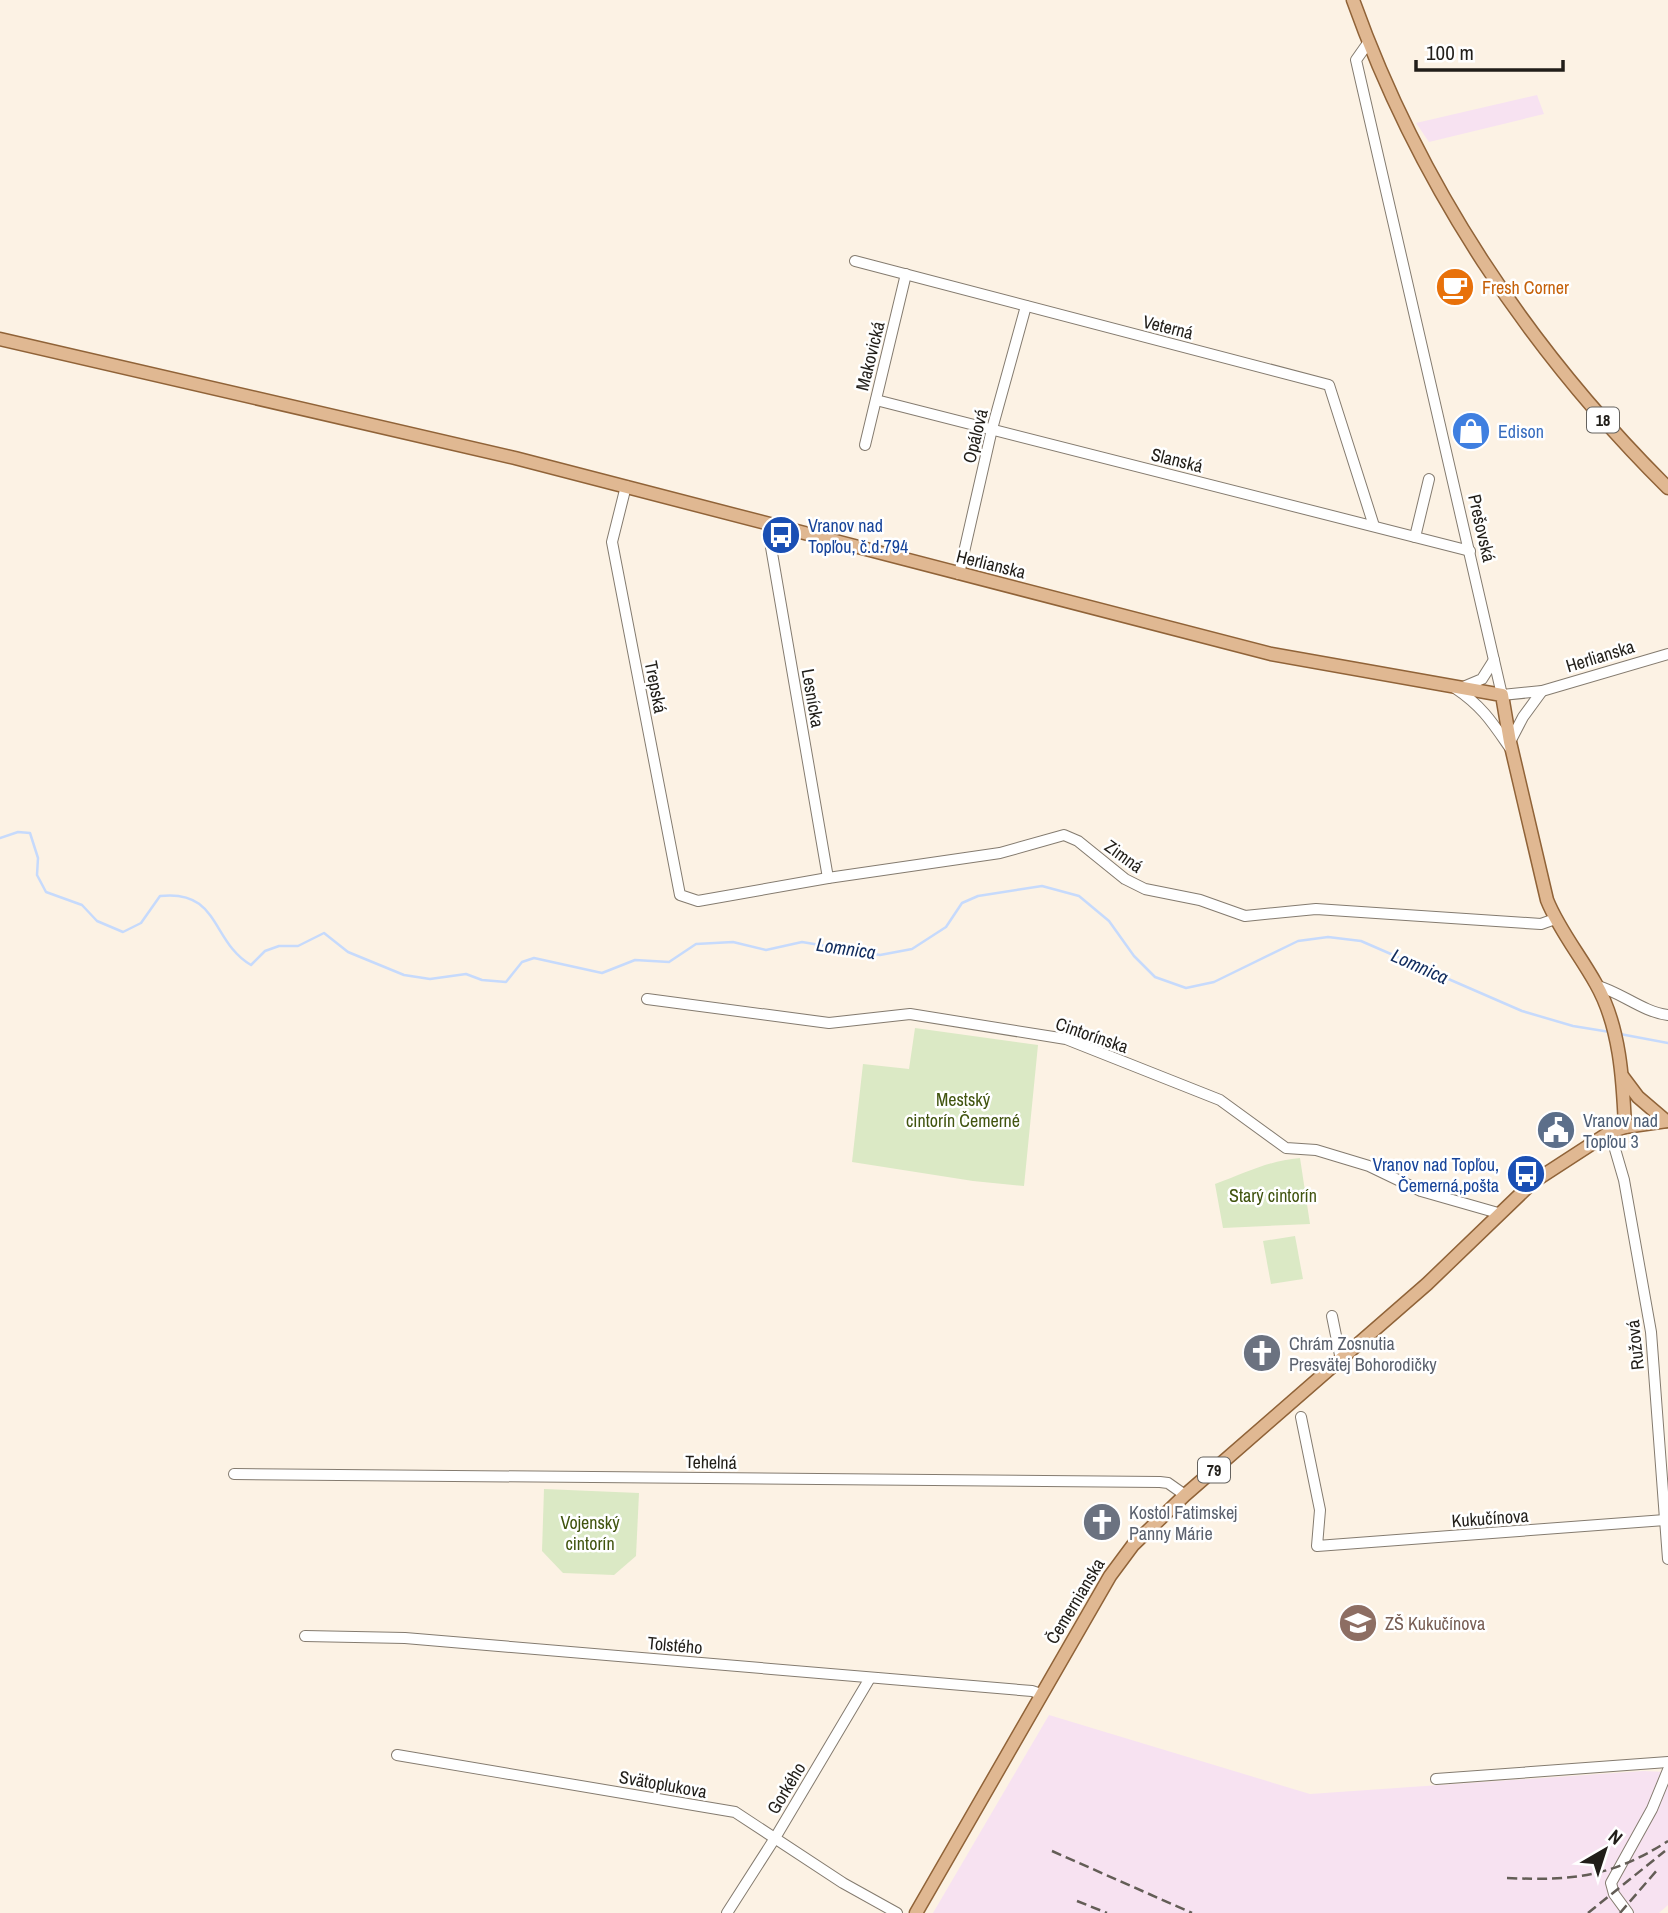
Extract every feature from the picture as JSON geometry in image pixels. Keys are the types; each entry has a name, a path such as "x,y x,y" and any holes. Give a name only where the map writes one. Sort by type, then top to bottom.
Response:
{"main road":[{"name":"18","path":"1353,0 1368,43 1415,147 1497,283 1574,387 1668,488"},
{"name":"Herlianska","path":"0,339 515,458 1271,654 1502,695"},
{"name":"Prešovská","path":"1502,695 1541,882 1555,919 1598,986 1608,1013 1623,1077 1625,1126"},
{"path":"1623,1077 1638,1097 1667,1121"},
{"name":"Čemernianska","path":"916,1913 1041,1694 1119,1562 1133,1545 1185,1495 1427,1284 1533,1182 1610,1132 1625,1126 1667,1121"}],"street":[{"name":"Prešovská","path":"1368,43 1356,60 1502,695"},
{"name":"Veterná","path":"855,261 1329,384 1374,526"},
{"name":"Makovická","path":"864,446 906,274"},
{"name":"Opálová","path":"958,574 992,429 1026,306"},
{"name":"Slanská","path":"876,400 1470,551"},
{"path":"1415,537 1429,479"},
{"name":"Trepská","path":"626,486 612,542 680,895"},
{"name":"Lesnícka","path":"767,524 828,878"},
{"name":"Herlianska","path":"1502,695 1542,691 1668,654"},
{"path":"1463,687 1482,679 1494,660"},
{"path":"1448,684 1480,707 1512,747"},
{"path":"1512,747 1529,707 1542,691"},
{"name":"Zimná","path":"680,895 698,901 828,878 1000,853 1064,835 1078,841 1125,880 1145,889 1200,900 1245,916 1316,909 1541,923 1555,919"},
{"path":"1598,986 1668,1015"},
{"name":"Cintorínska","path":"647,999 828,1023 910,1014 1066,1039 1220,1100 1286,1147 1316,1150 1369,1166 1420,1191 1498,1213"},
{"name":"Ružová","path":"1610,1132 1624,1180 1651,1332 1668,1559"},
{"path":"1332,1316 1340,1360"},
{"name":"Kukučínova","path":"1301,1417 1320,1510 1317,1546 1665,1520"},
{"name":"Tehelná","path":"233,1474 1160,1482 1185,1495"},
{"name":"Tolstého","path":"305,1636 405,1638 1032,1691 1041,1694"},
{"name":"Gorkého","path":"727,1913 870,1678"},
{"name":"Svätoplukova","path":"397,1755 735,1812 843,1883 897,1913"},
{"path":"1436,1779 1668,1762"},
{"path":"1628,1913 1614,1894 1611,1883 1651,1810 1668,1770"}],"shaded area":[{"path":"1537,95 1544,114 1429,142 1416,123"},
{"path":"1049,1715 1310,1794 1643,1771 1668,1772 1668,1905 1659,1913 933,1913"}],"green space":[{"name":"Mestský cintorín Čemerné","path":"915,1028 1038,1045 1024,1186 852,1162 863,1064 909,1069"},
{"name":"Starý cintorín","path":"1300,1158 1310,1224 1223,1228 1215,1184 1267,1165"},
{"path":"1295,1236 1303,1279 1271,1284 1263,1241"},
{"name":"Vojenský cintorín","path":"544,1489 639,1493 636,1556 614,1575 563,1573 542,1551"}],"waterway":[{"name":"Lomnica","path":"0,838 18,832 30,833 38,858 37,875 46,892 82,905 97,921 123,932 141,923 160,896 179,896 194,901 213,919 228,944 251,965 265,951 279,946 298,946 324,933 348,952 404,975 430,979 466,974 482,980 506,982 522,962 534,958 602,973 635,960 669,962 696,944 733,942 766,950 802,942 880,955 912,949 946,927 962,903 978,896 1042,886 1079,896 1109,921 1134,956 1155,977 1186,988 1214,982 1298,941 1328,937 1361,941 1522,1011 1573,1026 1610,1032"},
{"name":"Lomnica","path":"1620,1034 1668,1043"}],"railway":[{"path":"1507,1878 1552,1879 1591,1874 1628,1862 1668,1841"},
{"path":"1052,1851 1192,1913"},
{"path":"1588,1913 1665,1851"},
{"path":"1620,1913 1658,1869"},
{"path":"1077,1901 1107,1913"}],"place":[{"name":"Fresh Corner","path":"1455,287"},
{"name":"Edison","path":"1471,431"},
{"name":"Vranov nad Topľou, č.d.794","path":"781,535"},
{"name":"Vranov nad Topľou 3","path":"1556,1130"},
{"name":"Vranov nad Topľou, Čemerná,pošta","path":"1526,1174"},
{"name":"Chrám Zosnutia Presvätej Bohorodičky","path":"1262,1353"},
{"name":"Kostol Fatimskej Panny Márie","path":"1102,1522"},
{"name":"ZŠ Kukučínova","path":"1358,1623"}]}
